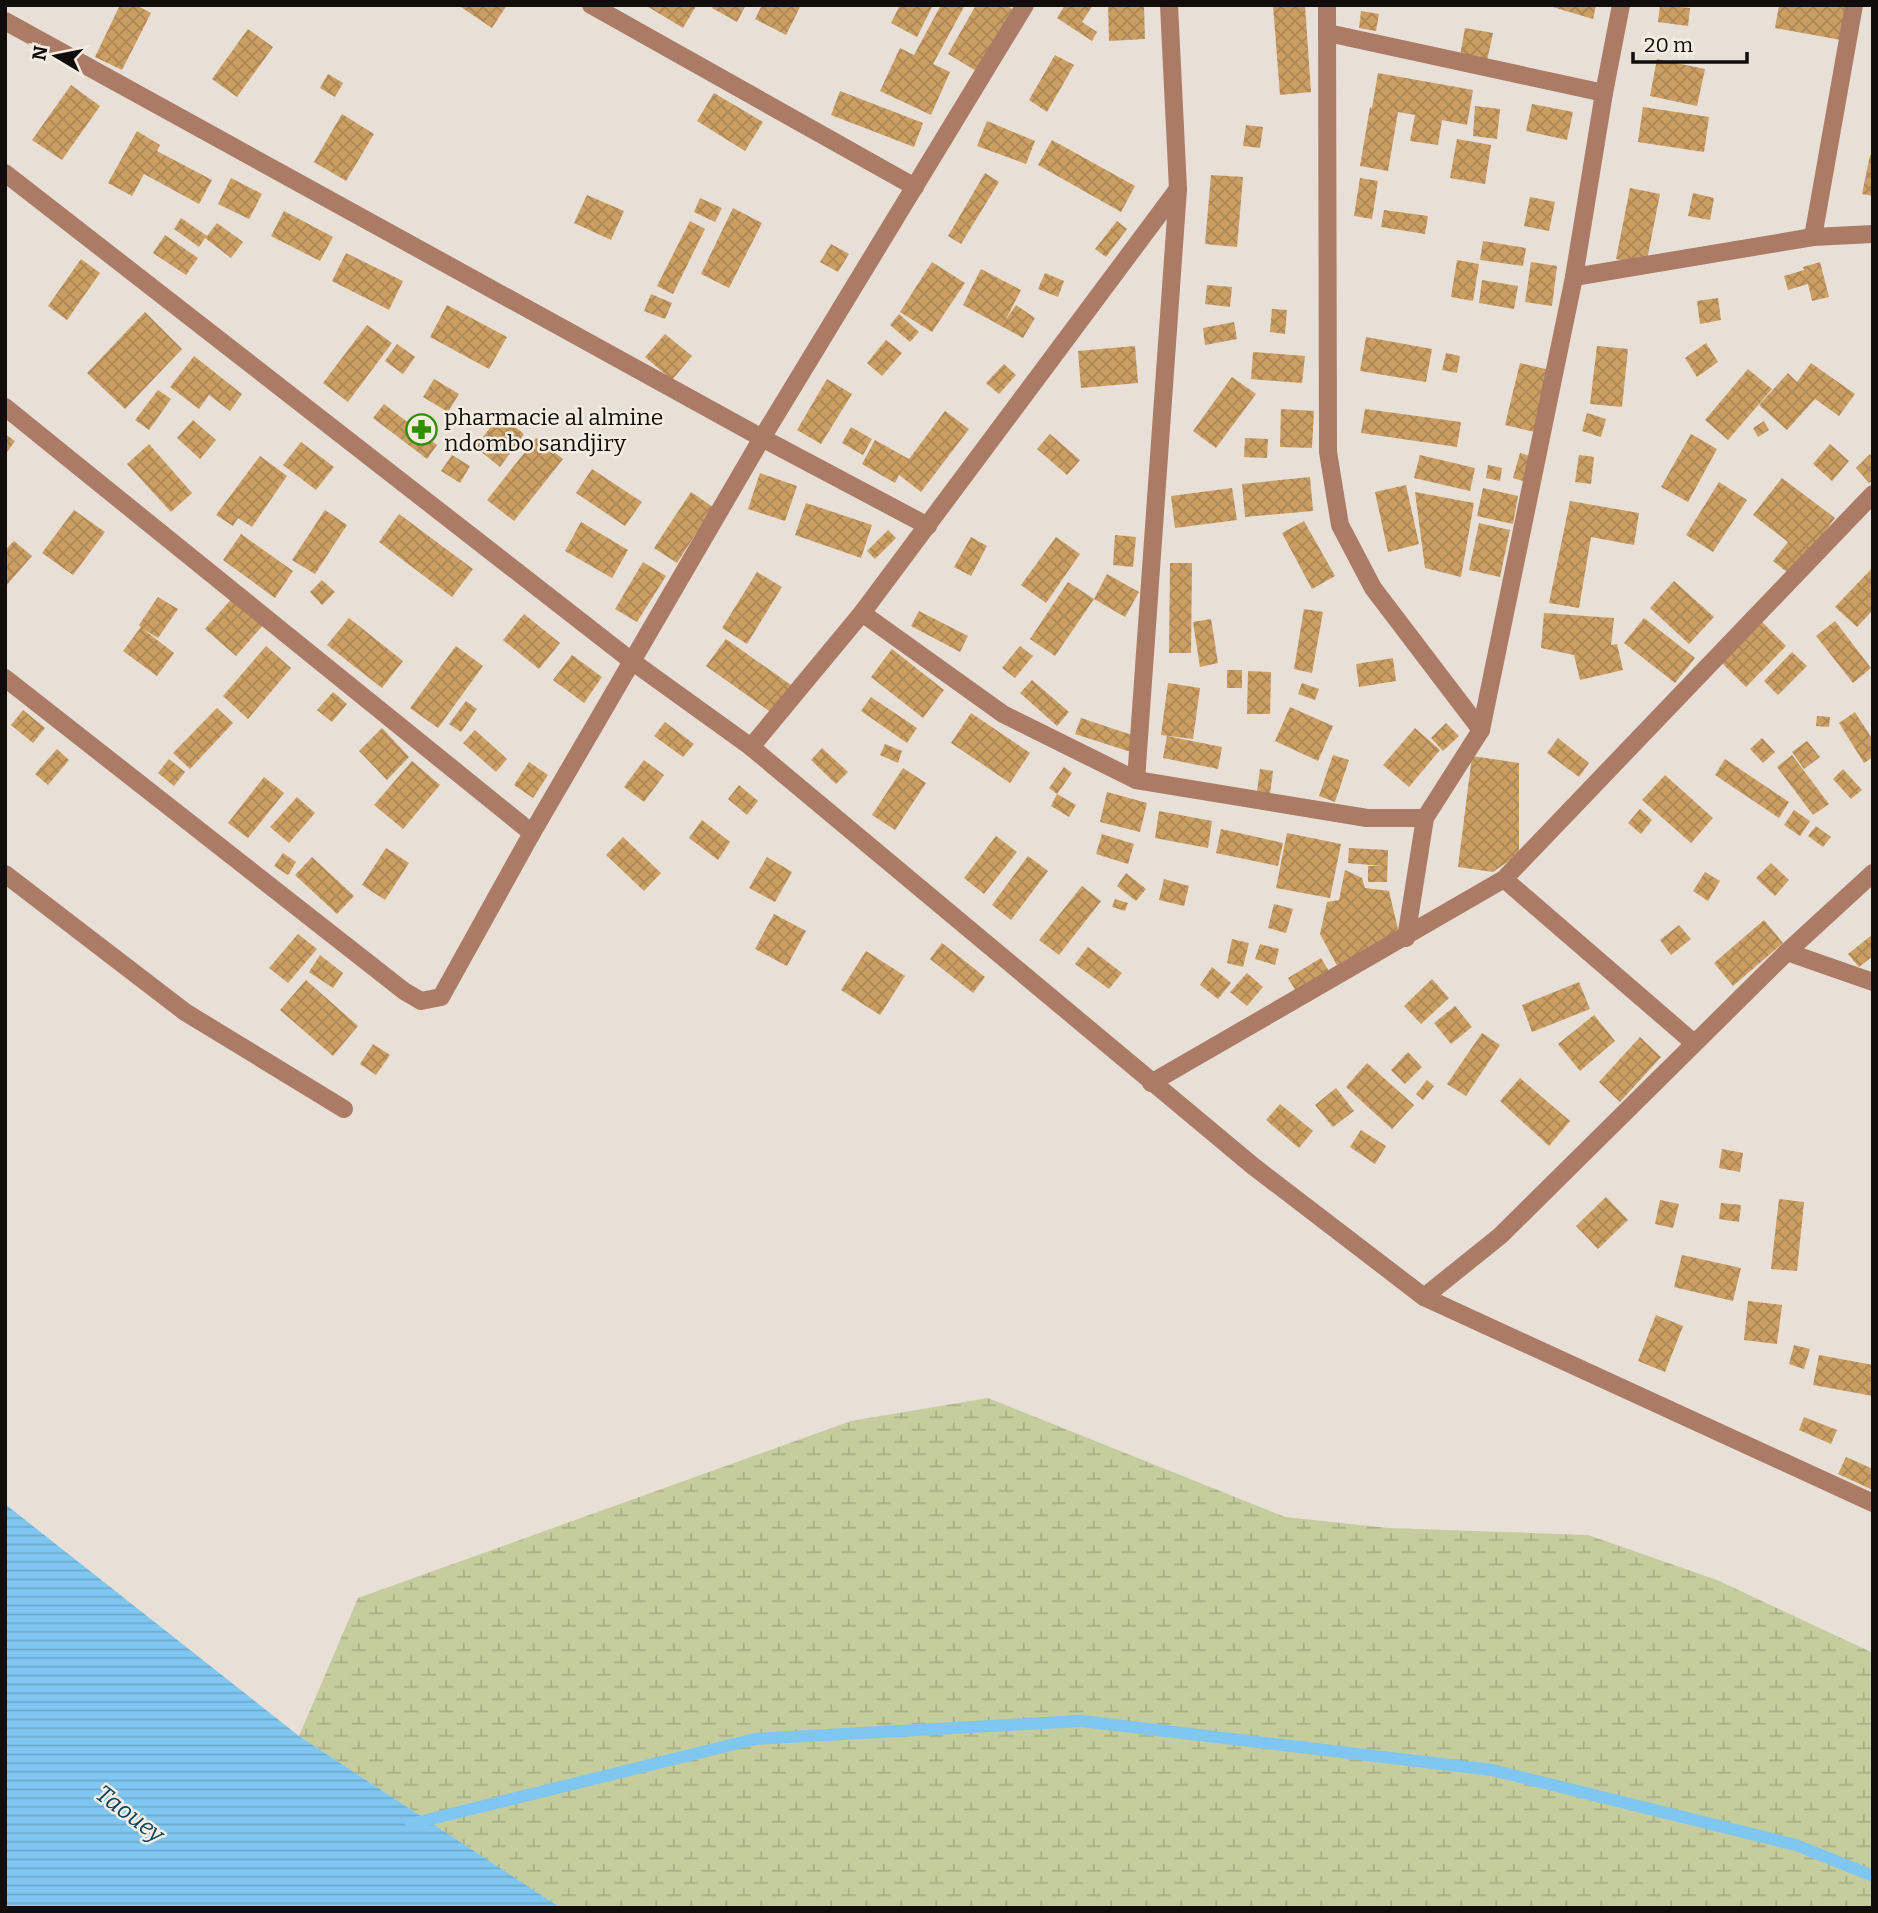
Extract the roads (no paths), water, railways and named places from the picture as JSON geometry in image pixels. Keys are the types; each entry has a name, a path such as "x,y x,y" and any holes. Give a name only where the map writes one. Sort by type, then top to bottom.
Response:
{"street":[{"path":"591,5 915,187"},
{"path":"5,678 393,982 421,1001 441,997 532,833 762,438 1025,5"},
{"path":"1136,780 1178,189 1169,5"},
{"path":"1327,5 1328,453 1340,525 1373,588 1481,730"},
{"path":"1406,938 1425,818 1481,730 1574,277 1621,5"},
{"path":"1813,237 1854,5"},
{"path":"5,21 762,438 928,526"},
{"path":"1328,33 1604,93"},
{"path":"5,173 633,662 751,747 1252,1166 1424,1297 1873,1503"},
{"path":"751,747 862,613 1178,189"},
{"path":"1574,277 1813,237 1873,234"},
{"path":"5,407 532,833"},
{"path":"1151,1083 1504,879 1873,494"},
{"path":"862,613 1003,715 1136,780 1367,818 1425,818"},
{"path":"1424,1297 1500,1236 1787,952 1873,873"},
{"path":"5,874 185,1012 344,1109"},
{"path":"1504,879 1695,1043"},
{"path":"1787,952 1873,982"}],"water":[{"name":"Taouey","path":"5,1504 299,1736 561,1908 5,1908"}],"waterway":[{"path":"411,1824 755,1739 1081,1721 1492,1770 1796,1845 1873,1876"}],"place":[{"name":"pharmacie al almine ndombo sandjiry","path":"421,430"}]}
